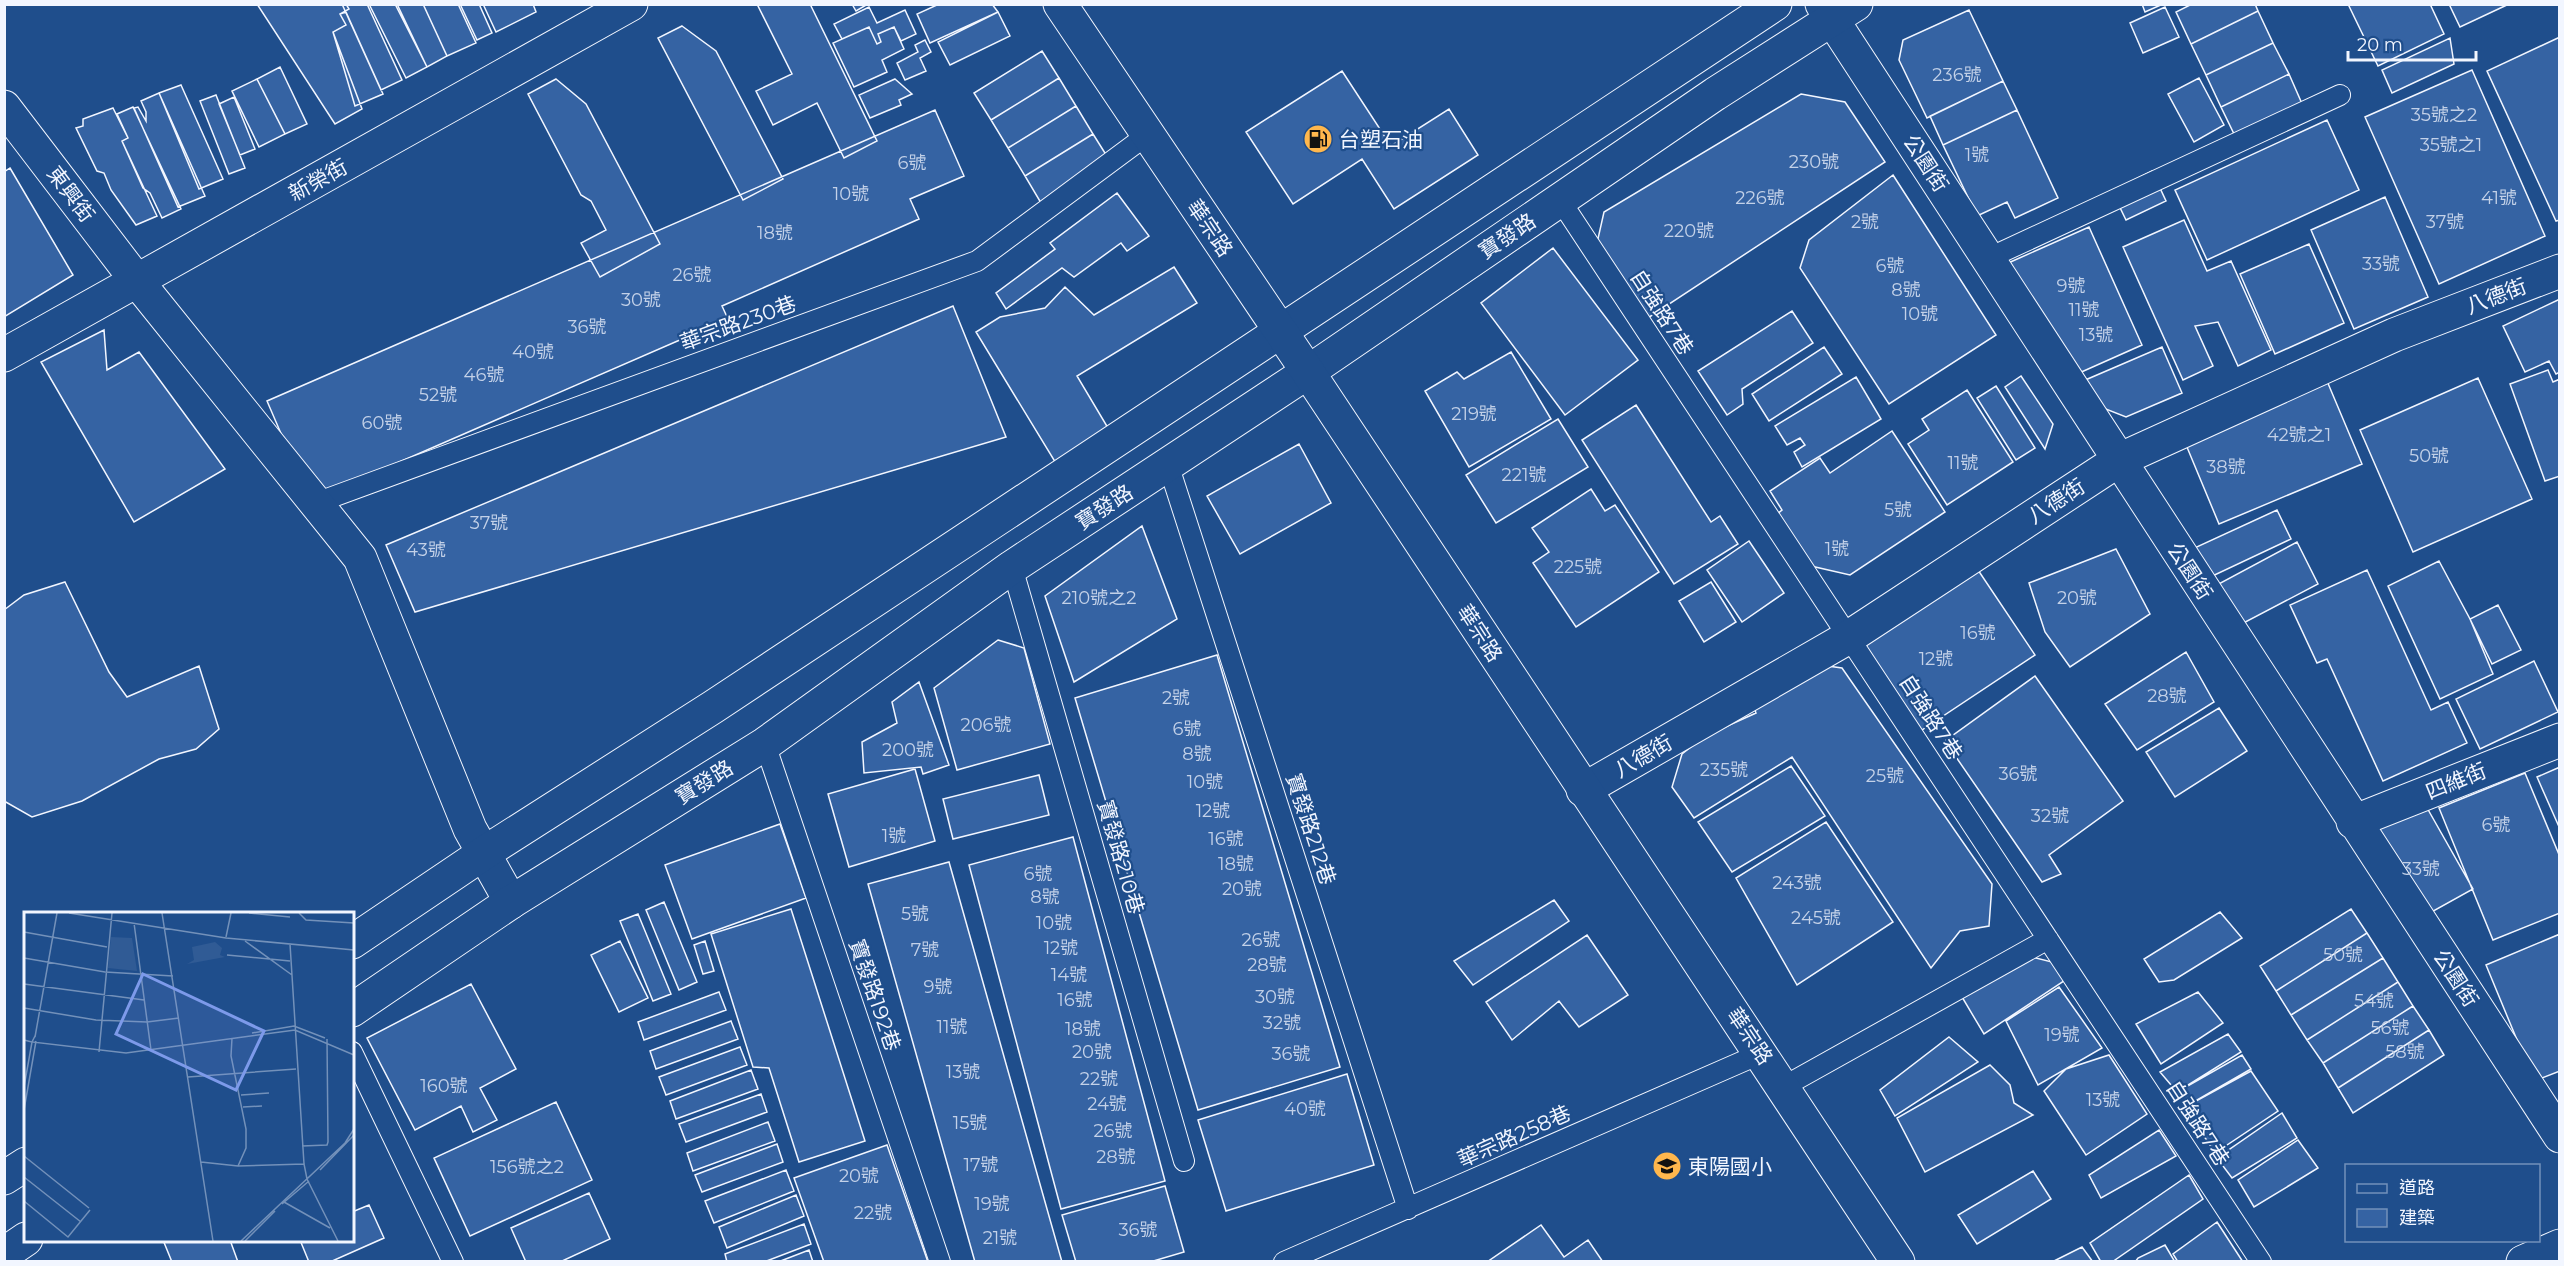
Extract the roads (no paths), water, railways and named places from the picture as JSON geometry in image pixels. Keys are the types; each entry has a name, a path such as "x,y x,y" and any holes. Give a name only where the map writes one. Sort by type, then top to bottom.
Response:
{"main road":[{"name":"新榮街","path":"4,355 631,4"},
{"name":"華宗路","path":"1060,4 1308,372 1583,790 1762,1053 1898,1262"},
{"path":"354,941 484,853 713,707 1775,4"},
{"name":"寶發路","path":"354,1009 511,902 765,744 1012,567 1308,372 1837,9"},
{"name":"公園街","path":"1837,9 1989,258 2353,822 2559,1136"},
{"name":"東興街","path":"4,107 137,281 360,558 470,829 511,902"},
{"name":"八德街","path":"1583,790 1849,637 2119,460 2394,335 2559,271"},
{"name":"四維街","path":"2353,822 2559,740"},
{"path":"4,1178 24,1165"},
{"path":"4,1254 24,1240"},
{"path":"2523,1262 2559,1246"}],"lane":[{"path":"1989,258 2340,95"},
{"name":"華宗路230巷","path":"316,503 977,261 1147,135"},
{"name":"自強路7巷","path":"1560,200 2261,1262"},
{"name":"寶發路212巷","path":"1168,464 1408,1209"},
{"name":"寶發路210巷","path":"1012,567 1184,1161"},
{"name":"寶發路192巷","path":"765,744 940,1262"},
{"path":"1783,1087 2048,939"},
{"name":"華宗路258巷","path":"1284,1262 1762,1053"},
{"path":"354,1056 453,1262"}],"place":[{"name":"台塑石油","path":"1318,139"},
{"name":"東陽國小","path":"1667,1166"}]}
